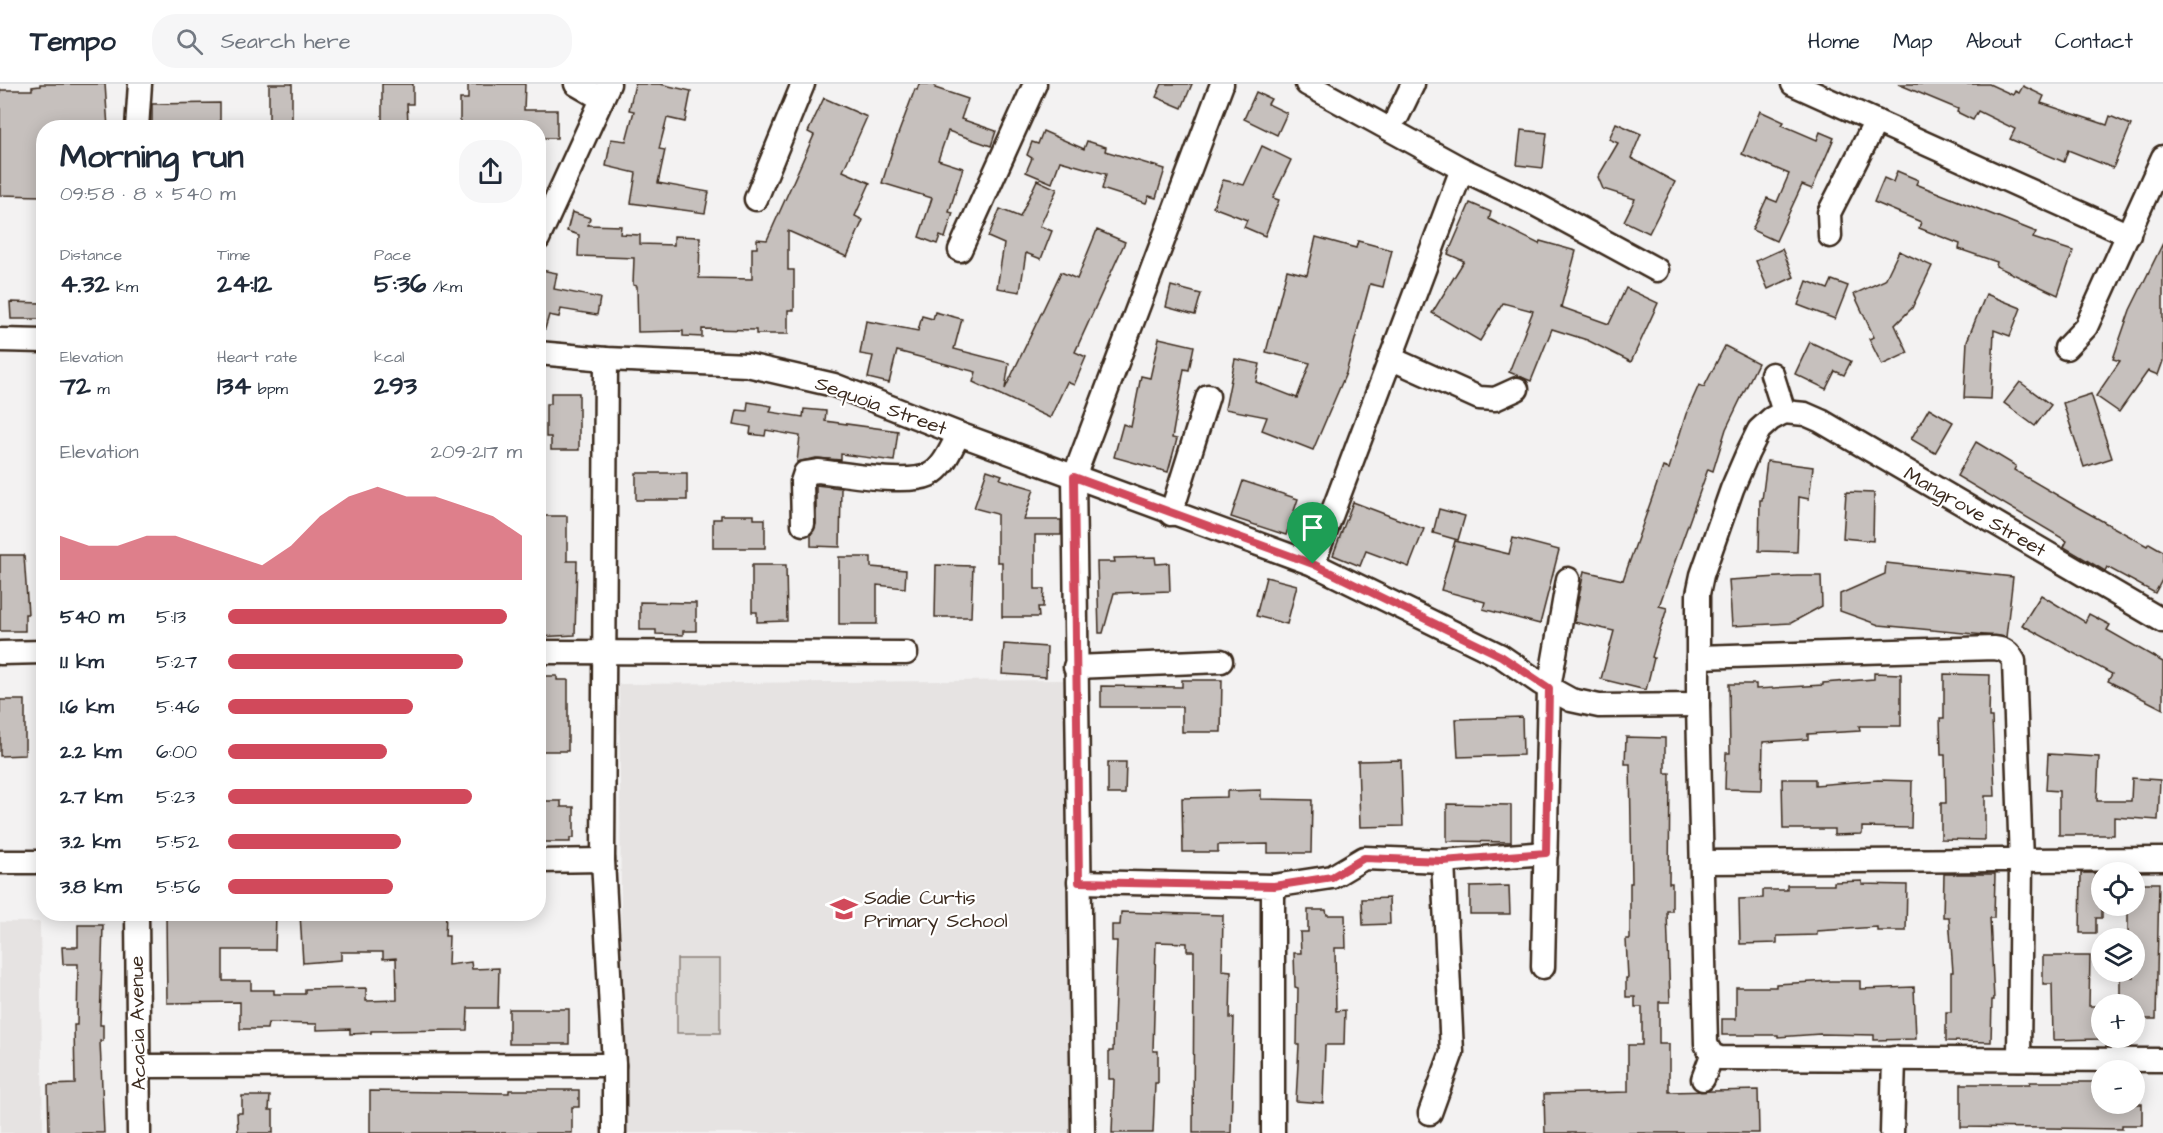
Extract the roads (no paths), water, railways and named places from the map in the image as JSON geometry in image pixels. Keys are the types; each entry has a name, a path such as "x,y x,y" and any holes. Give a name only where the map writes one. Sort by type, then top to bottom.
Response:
{"street":[{"path":"138,120 140,84"},
{"path":"546,222 606,92 576,84"},
{"path":"756,199 803,84"},
{"path":"960,250 1035,84"},
{"path":"1083,1133 1074,477 1222,84"},
{"path":"1307,84 1462,169 1533,203 1657,270"},
{"path":"1398,115 1413,84"},
{"path":"1793,84 2129,235"},
{"path":"1830,236 1829,213 1876,122"},
{"path":"2066,348 2086,327 2163,157"},
{"path":"1313,564 1462,169"},
{"path":"0,340 36,341"},
{"name":"Sequoia Street","path":"546,354 606,359 747,365 834,385 1171,514 1313,564 1501,656 1571,700 1599,705 1698,705"},
{"path":"1390,358 1479,398 1495,399 1517,389"},
{"path":"606,359 603,860 614,1065 614,1133"},
{"path":"1772,374 1784,412 1771,419 1759,430 1720,521 1698,594 1705,1037 1712,1055 1720,1058 2163,1060"},
{"path":"1171,514 1208,396"},
{"name":"Mangrove Street","path":"1784,412 1805,414 1821,422 2163,621"},
{"path":"803,524 802,482 805,473 818,471 902,479 929,475 941,465 959,434"},
{"path":"1543,967 1549,688 1568,579"},
{"path":"1698,657 1994,648 2006,651 2014,661 2021,861 2019,1059"},
{"path":"0,653 36,652"},
{"path":"546,652 906,653"},
{"path":"1076,667 1221,661"},
{"path":"1079,882 1274,886 1332,877 1364,858 1443,861 1546,853"},
{"path":"1702,862 2163,859"},
{"path":"546,861 603,860"},
{"path":"1430,1113 1452,1052 1443,861"},
{"path":"0,862 36,862"},
{"path":"1273,1133 1274,886"},
{"name":"Acacia Avenue","path":"137,921 139,1133"},
{"path":"1703,1079 1712,1055"},
{"path":"1892,1133 1894,1058"},
{"path":"139,1066 614,1065"}],"place":[{"name":"Sadie Curtis Primary School","path":"844,909"}]}
